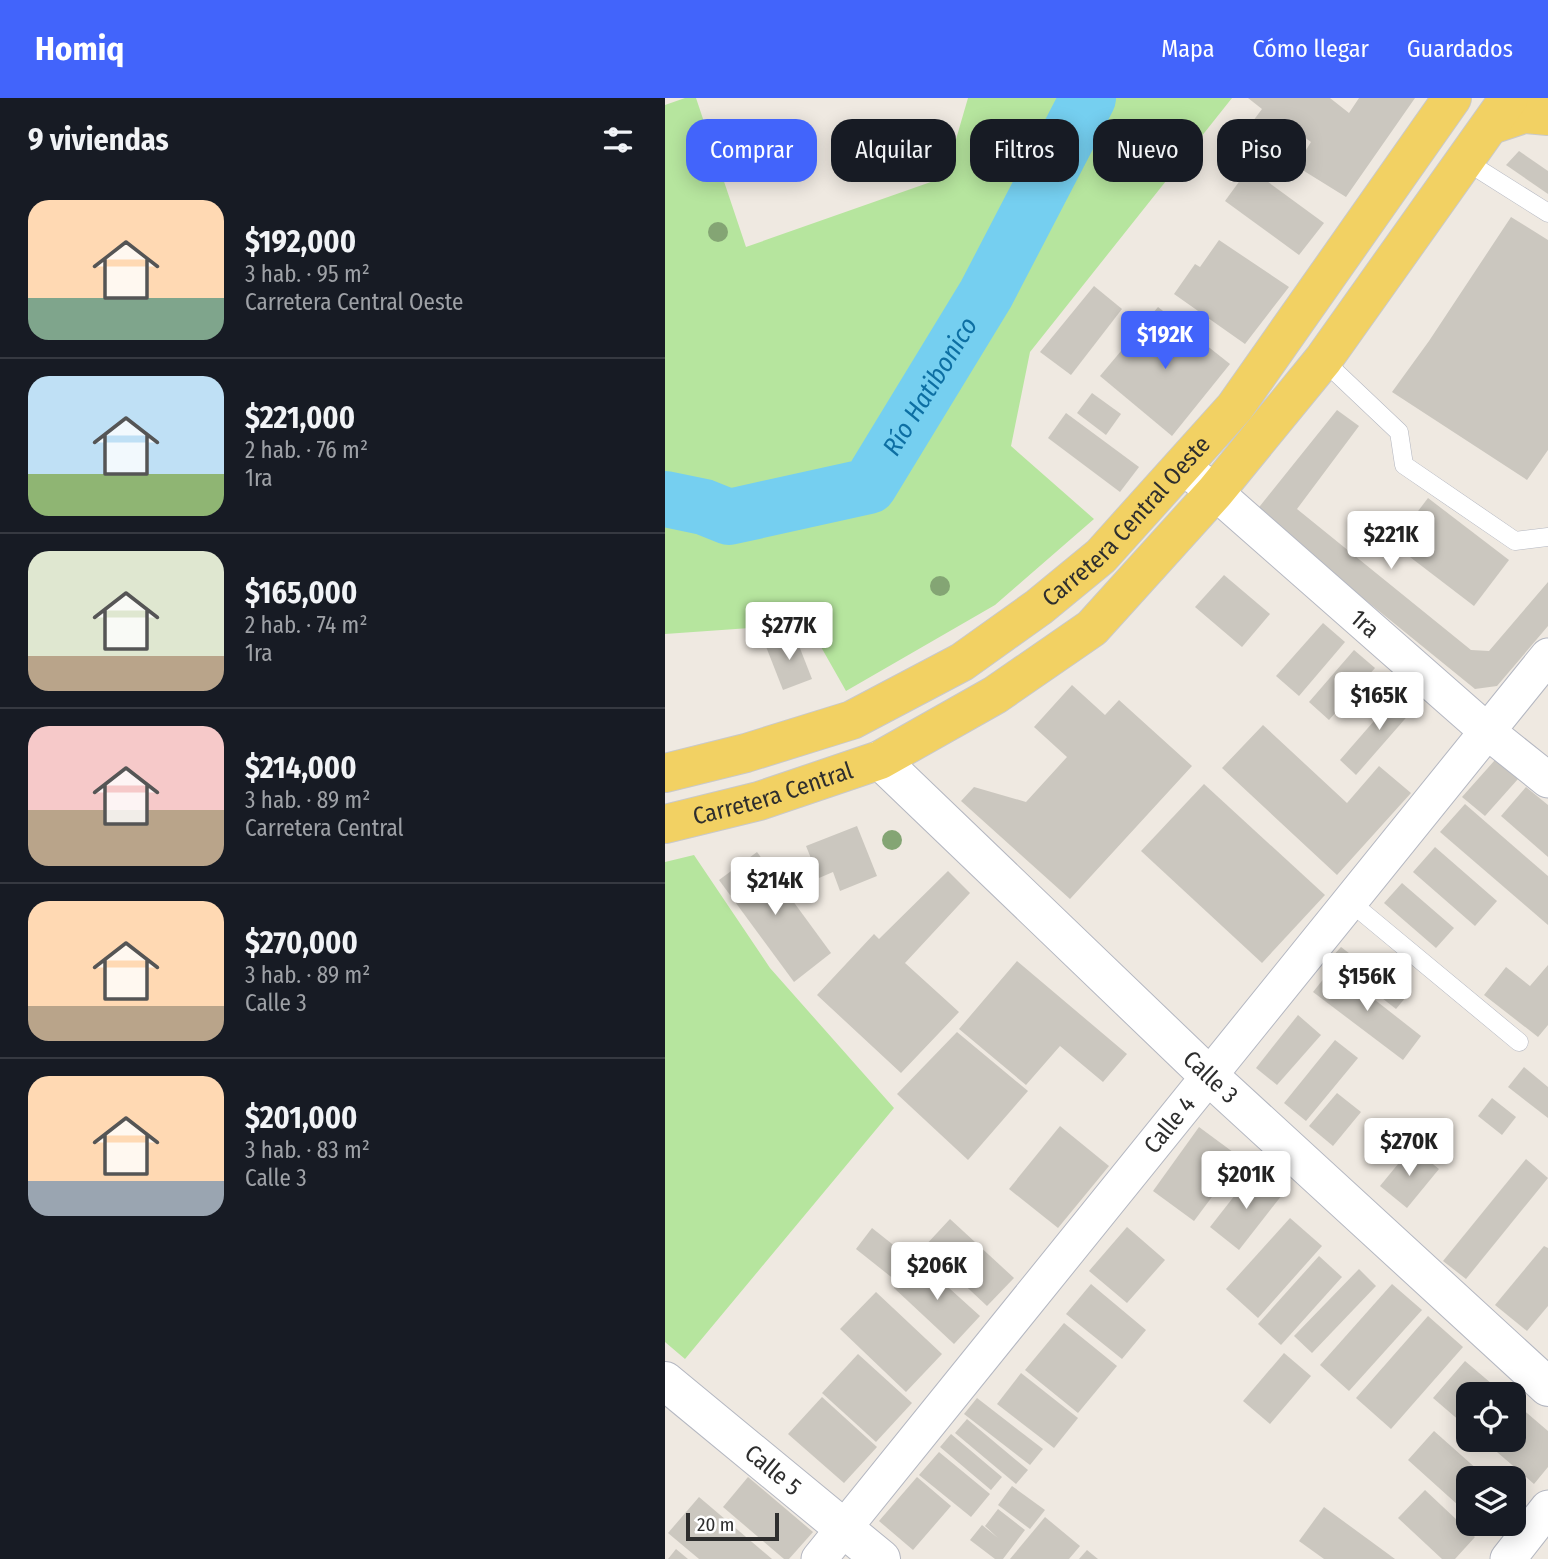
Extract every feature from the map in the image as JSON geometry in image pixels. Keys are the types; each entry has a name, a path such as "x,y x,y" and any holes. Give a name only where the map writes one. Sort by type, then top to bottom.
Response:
{"main road":[{"name":"Carretera Central Oeste","path":"665,773 745,753 852,720 962,662 1039,607 1101,556 1235,407 1453,98"},
{"path":"1543,98 1548,101"},
{"name":"Carretera Central Oeste","path":"880,760 995,695 1092,628 1215,492 1323,359 1500,112"},
{"path":"1500,112 1548,116"},
{"name":"Carretera Central","path":"665,824 759,802 880,760"},
{"name":"Calle 3","path":"880,760 1208,1074 1548,1387"},
{"name":"Calle 5","path":"665,1381 881,1559"}],"street":[{"name":"1ra","path":"1183,467 1215,492 1488,732 1548,780"},
{"name":"Calle 4","path":"819,1559 1548,656"},
{"path":"1508,1559 1548,1508"}],"lane":[{"path":"1464,159 1548,213"},
{"path":"1323,359 1399,432 1404,465 1515,541 1548,537"},
{"path":"1349,901 1519,1042"}],"green space":[{"path":"685,98 696,98 703,119 686,119 686,182 724,182 746,247 931,182 956,182 956,139 968,98 1232,98 1203,134 1203,119 1093,119 1093,182 1165,182 1030,352 1011,446 1094,519 995,605 846,691 808,624 665,634 665,105"},
{"path":"694,855 770,968 894,1108 685,1359 665,1342 665,862"}],"building":[{"path":"1248,98 1330,98 1349,113 1359,98 1415,98 1346,197 1306,172 1306,150 1311,142 1306,138 1306,119 1254,119 1262,109"},
{"path":"1519,151 1548,171 1548,194 1506,165"},
{"path":"1239,182 1268,182 1324,223 1299,255 1225,201"},
{"path":"1511,217 1548,240 1548,450 1527,480 1392,392"},
{"path":"1219,240 1289,287 1245,344 1174,294 1195,264 1200,267"},
{"path":"1094,286 1122,309 1071,375 1040,352"},
{"path":"1158,307 1230,364 1172,436 1100,376"},
{"path":"1092,393 1121,414 1106,435 1077,413"},
{"path":"1337,410 1359,426 1297,509 1471,650 1489,651 1548,582 1548,626 1497,686 1475,689 1256,511"},
{"path":"1066,413 1139,467 1120,492 1048,438"},
{"path":"1428,498 1509,560 1474,606 1393,544"},
{"path":"1224,575 1270,614 1242,647 1195,607"},
{"path":"1323,623 1345,642 1299,696 1276,676"},
{"path":"794,633 812,679 783,690 765,644"},
{"path":"1354,650 1375,668 1329,720 1309,702"},
{"path":"1072,685 1105,715 1119,700 1192,766 1070,899 961,801 974,787 1026,802 1067,757 1034,727"},
{"path":"1401,690 1418,704 1356,775 1340,760"},
{"path":"1263,725 1347,803 1379,766 1411,793 1337,875 1222,768"},
{"path":"1495,760 1518,779 1485,816 1462,797"},
{"path":"1204,784 1325,895 1262,963 1141,851"},
{"path":"1526,787 1548,805 1548,857 1501,816"},
{"path":"1465,804 1548,876 1548,925 1440,832"},
{"path":"857,826 877,876 840,891 833,872 819,878 806,846"},
{"path":"1435,847 1497,901 1475,926 1413,872"},
{"path":"757,852 831,953 794,982 719,880"},
{"path":"948,871 970,893 905,963 959,1012 901,1073 817,995 874,934 879,939"},
{"path":"1402,883 1454,928 1436,948 1384,903"},
{"path":"1341,947 1406,997 1396,1009 1331,958"},
{"path":"1017,961 1127,1054 1103,1082 1060,1046 1026,1085 959,1029"},
{"path":"1548,965 1548,1025 1538,1037 1484,995 1506,967 1530,986"},
{"path":"1333,967 1421,1036 1403,1060 1313,992"},
{"path":"1298,1015 1321,1035 1277,1085 1256,1068"},
{"path":"957,1032 1028,1091 968,1160 897,1094"},
{"path":"1335,1040 1358,1058 1306,1121 1284,1103"},
{"path":"1524,1067 1548,1087 1548,1118 1508,1087"},
{"path":"1337,1093 1361,1112 1333,1146 1309,1126"},
{"path":"1492,1098 1516,1117 1502,1135 1478,1116"},
{"path":"1060,1126 1109,1166 1058,1228 1009,1189"},
{"path":"1199,1127 1241,1158 1194,1221 1153,1191"},
{"path":"1412,1147 1439,1169 1407,1208 1380,1186"},
{"path":"1526,1159 1548,1178 1466,1279 1443,1261"},
{"path":"1253,1172 1282,1195 1239,1250 1210,1227"},
{"path":"1290,1218 1322,1246 1258,1318 1226,1289"},
{"path":"950,1219 1014,1278 987,1306 924,1247"},
{"path":"1127,1227 1165,1260 1127,1303 1089,1271"},
{"path":"872,1228 911,1259 895,1280 856,1249"},
{"path":"1544,1246 1548,1248 1548,1306 1527,1331 1495,1305"},
{"path":"1319,1256 1342,1277 1281,1345 1258,1324"},
{"path":"919,1261 980,1316 954,1344 894,1288"},
{"path":"1359,1269 1376,1286 1312,1353 1294,1336"},
{"path":"1091,1284 1146,1330 1122,1359 1066,1314"},
{"path":"1392,1284 1422,1310 1349,1391 1320,1365"},
{"path":"876,1292 942,1354 906,1392 840,1329"},
{"path":"1428,1316 1463,1347 1391,1429 1356,1398"},
{"path":"1064,1323 1117,1366 1078,1413 1025,1370"},
{"path":"1284,1353 1311,1376 1270,1424 1243,1401"},
{"path":"858,1354 912,1403 876,1442 822,1393"},
{"path":"1465,1361 1490,1382 1456,1382 1456,1418 1433,1398"},
{"path":"1021,1373 1078,1418 1054,1448 997,1404"},
{"path":"822,1397 877,1447 844,1483 788,1434"},
{"path":"977,1398 1043,1449 1030,1465 964,1414"},
{"path":"1526,1412 1548,1431 1548,1467 1534,1484 1526,1477 1526,1466 1513,1466 1497,1452 1526,1452"},
{"path":"967,1419 1028,1470 1016,1484 955,1433"},
{"path":"1434,1431 1473,1466 1456,1466 1456,1503 1408,1460"},
{"path":"951,1434 1002,1477 991,1490 940,1447"},
{"path":"939,1452 990,1494 971,1517 919,1475"},
{"path":"748,1477 813,1532 789,1559 784,1559 723,1507"},
{"path":"917,1477 951,1506 913,1550 879,1521"},
{"path":"1012,1486 1045,1510 1030,1529 998,1505"},
{"path":"1425,1490 1456,1519 1456,1536 1475,1537 1455,1559 1442,1559 1398,1518"},
{"path":"699,1497 772,1559 699,1559 668,1533"},
{"path":"1324,1507 1395,1559 1324,1559 1299,1541"},
{"path":"998,1509 1025,1530 1003,1559 995,1559 970,1540 982,1525 998,1538 985,1526"},
{"path":"1045,1517 1080,1546 1069,1559 1010,1559"},
{"path":"676,1549 688,1559 668,1559"},
{"path":"1087,1550 1098,1559 1079,1559"}],"waterway":[{"name":"Río Hatibonico","path":"665,499 704,507 729,517 869,486 986,294 1088,98"}]}
